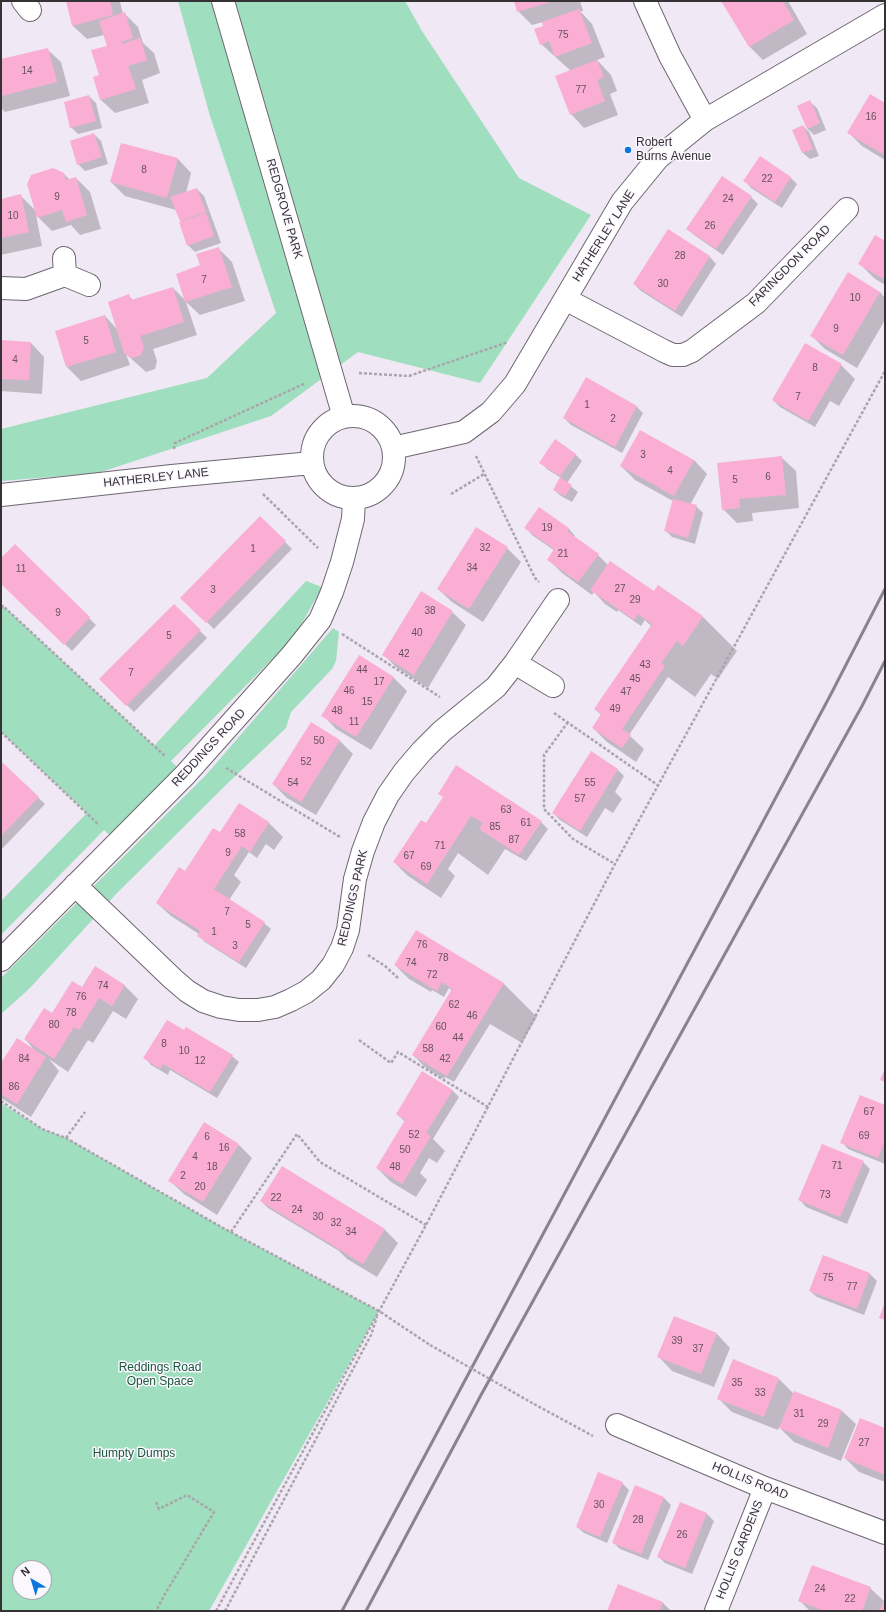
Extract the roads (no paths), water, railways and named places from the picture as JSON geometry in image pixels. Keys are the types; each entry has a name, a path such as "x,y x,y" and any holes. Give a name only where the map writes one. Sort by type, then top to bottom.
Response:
{"street":[{"name":"REDGROVE PARK","path":"223,1 344,417"},
{"path":"645,1 670,56 705,120"},
{"name":"HATHERLEY LANE","path":"393,448 464,432 491,412 515,384 622,202 658,158 705,120 885,15"},
{"name":"FARINGDON ROAD","path":"565,299 664,351 673,355 683,355 692,351 756,303 847,209"},
{"path":"1,288 26,289 64,266 89,285"},
{"path":"344,417 365,417 383,429 393,448 393,466 386,482 372,494 354,498 334,494 319,481 312,462 314,442 326,426 344,417"},
{"name":"HATHERLEY LANE","path":"1,495 164,476 312,462"},
{"name":"REDDINGS ROAD","path":"1,960 204,755 292,655 320,620 332,592 342,562 352,519 354,498"},
{"name":"REDDINGS PARK","path":"75,885 187,991 204,1001 221,1007 239,1010 258,1010 291,1000 306,992 321,980 333,965 344,940 348,930 355,879 363,851 377,815 388,795 404,772 422,751 464,712 496,687 515,663 558,600"},
{"path":"515,663 553,686"},
{"name":"HOLLIS ROAD","path":"616,1425 765,1488 885,1533"},
{"name":"HOLLIS GARDENS","path":"716,1611 765,1488"}],"railway":[{"path":"342,1611 831,694 885,589"},
{"path":"366,1611 481,1395 862,706 885,661"}],"place":[{"name":"Robert Burns Avenue","path":"628,150"}],"park label":[{"name":"Reddings Road Open Space","path":"160,1375"},
{"name":"Humpty Dumps","path":"134,1454"}]}
